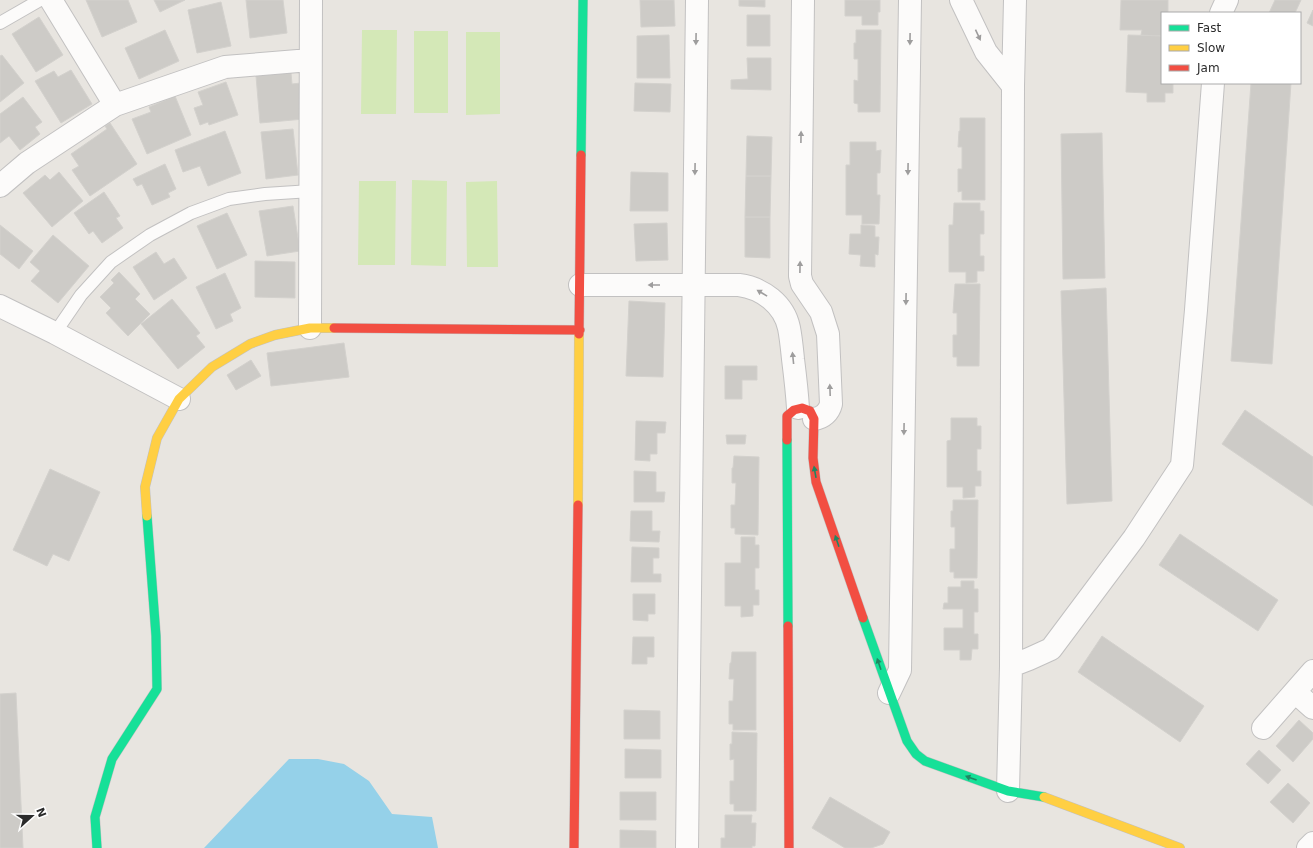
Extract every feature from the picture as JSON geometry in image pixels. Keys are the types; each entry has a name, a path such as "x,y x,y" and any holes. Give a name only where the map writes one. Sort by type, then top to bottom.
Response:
{"street":[{"path":"51,0 115,105"},
{"path":"310,328 311,0"},
{"path":"574,848 583,0"},
{"path":"687,848 697,0"},
{"path":"789,848 787,416 791,411 821,417 828,411 831,404 828,334 821,312 802,284 800,276 803,0"},
{"path":"889,693 900,670 910,0"},
{"path":"961,0 986,52 1013,86"},
{"path":"1008,791 1011,666 1013,86 1015,0"},
{"path":"1221,12 1227,0"},
{"path":"0,186 27,163 115,105 225,67 310,60"},
{"path":"1011,666 1051,649 1134,538 1182,465 1214,84"},
{"path":"580,284 693,286 739,285 747,286 763,292 776,304 782,311 789,326 806,414 816,482 889,693 907,741 916,754 930,763 1008,791 1047,797 1180,848"},
{"path":"0,306 55,333 179,399"},
{"path":"97,848 95,817 112,759 158,689 156,636 145,487 157,438 179,399 212,367 250,344 275,335 310,328 580,330"},
{"path":"1263,728 1313,671"},
{"path":"1294,692 1313,708"},
{"path":"1308,848 1313,843"}],"lane":[{"path":"0,23 40,0"},
{"path":"55,333 81,295 111,262 150,235 190,213 229,199 265,194 310,191"}],"green space":[{"path":"362,30 397,30 396,114 361,114"},
{"path":"414,31 448,31 448,113 414,113"},
{"path":"466,32 500,32 500,114 466,115"},
{"path":"412,180 447,181 446,266 411,265"},
{"path":"359,181 396,181 395,265 358,265"},
{"path":"497,181 498,267 467,267 466,182"}],"water":[{"path":"289,759 318,759 344,764 369,781 392,814 432,817 438,848 204,848"}],"building":[{"path":"86,0 128,0 137,22 102,37"},
{"path":"154,0 185,0 160,12"},
{"path":"246,0 283,0 287,33 250,38"},
{"path":"640,0 674,0 675,26 641,27"},
{"path":"739,0 765,0 765,7 739,6"},
{"path":"845,0 880,0 878,25 862,25 862,16 845,16"},
{"path":"1121,0 1168,0 1168,12 1161,12 1161,36 1141,35 1142,30 1120,30"},
{"path":"1275,0 1301,0 1295,12 1269,12"},
{"path":"221,2 231,46 197,53 188,10"},
{"path":"1313,10 1313,26 1307,23"},
{"path":"747,15 770,15 770,46 747,46"},
{"path":"39,17 63,55 36,72 12,34"},
{"path":"165,30 179,61 139,79 125,48"},
{"path":"856,30 881,30 880,112 858,112 858,104 854,103 854,80 858,81 858,59 854,59"},
{"path":"669,35 670,78 637,78 637,36"},
{"path":"1128,35 1161,36 1161,84 1173,84 1173,93 1165,93 1165,102 1147,102 1147,93 1126,92"},
{"path":"2,55 24,83 0,102 0,56"},
{"path":"747,58 771,58 771,90 731,89 731,80 748,79"},
{"path":"71,70 92,104 61,123 35,81 54,71 58,77"},
{"path":"291,73 292,84 301,83 304,119 260,123 256,76"},
{"path":"226,82 238,115 209,125 208,122 200,125 194,108 203,105 198,92"},
{"path":"635,83 671,84 670,112 634,111"},
{"path":"1251,84 1291,84 1272,364 1231,361"},
{"path":"175,96 191,135 147,154 132,119 151,112 149,107"},
{"path":"23,97 42,122 35,127 40,134 20,150 9,136 0,143 0,114"},
{"path":"960,118 985,118 985,200 962,200 962,191 958,192 958,169 962,169 962,147 958,147"},
{"path":"110,123 137,164 90,196 72,170 79,166 71,154 107,129 105,126"},
{"path":"293,129 298,175 266,179 261,132"},
{"path":"225,131 241,173 208,186 200,166 183,172 175,150"},
{"path":"1102,133 1105,278 1063,279 1061,134"},
{"path":"747,136 772,137 771,176 746,176"},
{"path":"850,142 876,142 876,151 881,150 880,173 877,173 877,195 880,195 879,224 862,224 862,215 846,215 846,165 850,165"},
{"path":"165,164 176,189 168,193 170,197 152,205 142,184 137,186 133,179"},
{"path":"59,172 83,201 52,227 23,193 45,175 50,180"},
{"path":"631,172 668,173 668,211 630,211"},
{"path":"746,176 771,176 770,217 745,217"},
{"path":"104,192 120,216 116,218 123,228 102,243 93,231 89,234 74,213"},
{"path":"954,203 980,203 980,211 984,211 984,234 980,234 980,256 984,256 984,271 977,271 977,282 966,283 966,272 949,272 949,225 953,225"},
{"path":"293,206 300,251 267,256 259,211"},
{"path":"227,213 247,255 217,269 197,226"},
{"path":"745,217 770,217 770,258 745,257"},
{"path":"667,223 668,260 636,261 634,224"},
{"path":"0,225 33,251 19,269 0,254"},
{"path":"861,225 875,226 875,237 879,237 878,255 875,254 875,267 860,266 861,255 849,254 850,234 861,234"},
{"path":"53,235 89,266 58,303 31,281 40,271 30,262"},
{"path":"156,252 164,264 174,258 187,278 154,300 133,267"},
{"path":"255,261 295,262 295,298 255,297"},
{"path":"119,272 140,294 135,299 150,314 128,336 106,313 111,308 100,297 114,283 111,280"},
{"path":"225,273 241,308 230,314 233,321 216,329 196,287"},
{"path":"955,284 980,284 979,366 957,366 957,357 953,357 953,335 957,335 957,313 953,313"},
{"path":"1106,288 1112,501 1067,504 1061,291"},
{"path":"172,299 200,333 196,336 205,347 178,369 141,324"},
{"path":"629,301 665,303 663,377 626,376"},
{"path":"344,343 349,377 271,386 267,353"},
{"path":"251,360 261,376 236,390 227,375"},
{"path":"725,366 757,366 757,380 742,380 742,399 725,399"},
{"path":"1245,410 1313,457 1313,506 1222,444"},
{"path":"951,418 977,418 977,426 981,426 981,449 977,449 977,471 981,471 981,486 975,486 975,497 963,498 963,487 947,487 947,441 951,440"},
{"path":"636,421 666,422 665,433 657,433 657,454 650,454 650,461 635,460"},
{"path":"726,435 746,435 745,444 727,444"},
{"path":"734,456 759,457 758,535 735,534 735,528 731,528 731,505 735,505 736,483 732,483"},
{"path":"50,469 100,492 69,561 53,554 47,566 13,550"},
{"path":"634,471 656,472 656,492 665,492 664,502 634,502"},
{"path":"953,500 978,500 977,578 954,578 954,572 950,572 950,549 955,549 955,527 951,527"},
{"path":"631,511 652,511 652,531 660,531 659,542 630,541"},
{"path":"1180,534 1278,600 1258,631 1159,565"},
{"path":"741,537 755,537 755,545 759,545 759,568 755,568 755,590 759,590 759,605 753,605 753,616 741,617 741,606 725,606 725,563 741,563"},
{"path":"632,547 659,548 659,558 653,558 653,574 661,574 661,582 631,582"},
{"path":"961,581 974,581 974,589 978,589 978,612 974,612 974,634 978,634 978,649 972,649 971,660 960,660 960,650 944,650 944,628 963,628 963,609 943,609 944,603 948,603 948,587 961,587"},
{"path":"633,594 655,594 655,614 648,614 648,621 633,620"},
{"path":"1102,636 1204,706 1180,742 1078,672"},
{"path":"633,637 654,637 654,657 647,657 647,664 632,664"},
{"path":"732,652 756,652 756,730 733,730 733,724 729,724 729,701 733,701 734,679 729,679"},
{"path":"16,693 23,848 0,848 0,694"},
{"path":"624,710 660,711 660,739 624,739"},
{"path":"1299,720 1313,733 1313,739 1293,762 1276,746"},
{"path":"732,732 757,733 756,811 734,811 734,804 730,804 730,781 734,781 734,759 730,760"},
{"path":"625,749 661,750 661,778 625,778"},
{"path":"1259,750 1281,770 1268,784 1246,764"},
{"path":"1288,783 1310,803 1293,823 1270,802"},
{"path":"620,792 656,792 656,820 620,820"},
{"path":"830,797 890,832 883,844 871,848 845,848 812,828"},
{"path":"725,815 752,815 751,823 756,823 755,846 752,846 752,848 721,848 721,838 725,838"},
{"path":"620,830 656,831 656,848 620,848"}],"traffic: fast":[{"path":"581,155 583,0"},
{"path":"787,440 788,626"},
{"path":"97,848 95,817 112,759 157,689 156,636 147,516"},
{"path":"863,618 907,741 916,754 925,761 1008,791 1044,797"}],"traffic: slow":[{"path":"147,516 145,487 157,438 179,399 212,367 250,344 275,335 310,328 334,328"},
{"path":"578,505 579,334"},
{"path":"1044,797 1180,848"}],"traffic: jam":[{"path":"579,334 581,155"},
{"path":"334,328 580,330"},
{"path":"787,440 787,416 794,410 802,408 810,411 814,419 813,458 816,482 863,618"},
{"path":"574,848 578,505"},
{"path":"788,626 789,848"}]}
